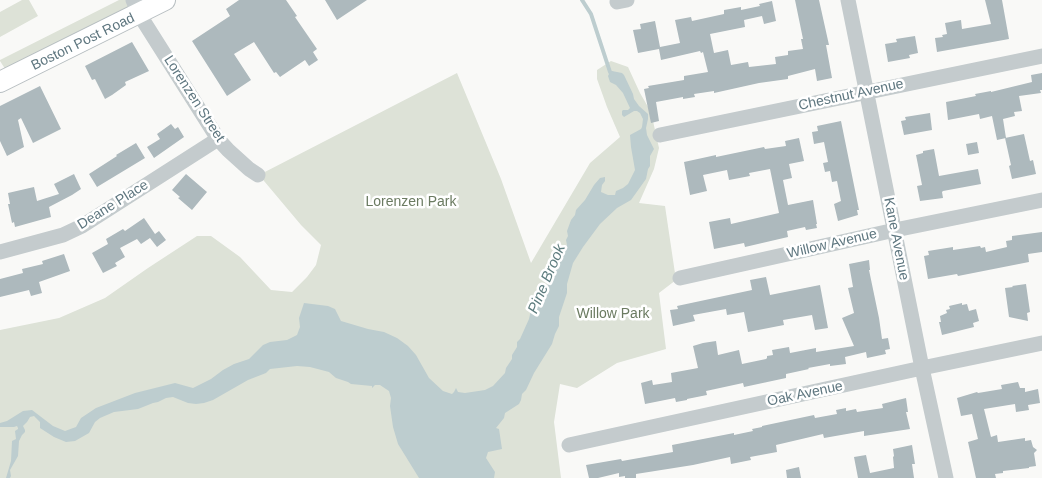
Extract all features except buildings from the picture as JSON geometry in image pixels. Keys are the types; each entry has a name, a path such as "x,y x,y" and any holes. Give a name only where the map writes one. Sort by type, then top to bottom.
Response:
{"main road":[{"name":"Boston Post Road","path":"0,82 138,5 165,0"}],"street":[{"name":"Kane Avenue","path":"848,0 946,478"},
{"name":"Lorenzen Street","path":"138,5 218,139 258,175"},
{"name":"Chestnut Avenue","path":"660,135 1042,56"},
{"name":"Deane Place","path":"0,252 63,235 82,226 218,139"},
{"name":"Willow Avenue","path":"680,278 894,230 1042,200"},
{"name":"Oak Avenue","path":"569,445 1042,343"}],"green space":[{"path":"22,0 29,0 38,16 0,37 0,12"},
{"path":"119,0 171,0 11,78 0,61 0,60"},
{"path":"611,61 628,67 651,112 659,148 654,169 639,203 665,206 676,280 659,293 666,349 617,363 577,388 560,384 554,422 561,478 0,478 0,330 59,318 105,298 197,236 211,236 240,257 271,290 292,292 316,265 321,245 301,225 259,175 457,73 501,179 531,263 590,163 620,137 597,79 597,70"}],"shaded area":[{"path":"612,71 624,75 634,99 648,114 647,135 654,149 650,156 650,166 646,179 631,200 617,208 600,224 573,263 567,284 567,293 559,317 559,326 552,344 522,394 519,404 505,413 504,418 496,428 499,429 502,449 488,452 486,458 495,472 494,478 419,478 398,444 393,427 389,391 380,385 375,385 372,388 372,386 351,384 336,378 329,372 297,366 270,369 266,373 248,380 213,400 204,403 188,403 173,397 138,409 114,412 100,418 95,422 89,433 75,441 66,442 54,437 40,428 40,422 34,416 30,417 23,426 25,432 19,441 18,456 10,470 11,476 6,478 11,461 12,441 16,439 15,431 18,428 17,426 0,427 0,423 23,411 32,410 53,426 65,431 76,427 81,418 96,408 135,393 175,383 193,388 234,364 249,359 263,345 270,342 287,340 297,335 300,327 299,318 304,303 328,306 335,309 341,321 384,332 397,338 416,355 429,378 443,391 452,394 456,388 458,392 465,393 485,390 493,386 505,373 517,347 517,342 529,319 532,306 541,297 552,277 548,271 549,268 557,263 556,250 567,245 567,231 576,210 600,178 605,177 601,192 615,195 616,191 628,184 635,170 630,135 641,129 643,119 637,111 624,117 622,115 623,110 630,108 623,93 616,85 610,82 608,76"}],"waterway":[{"name":"Pine Brook","path":"582,0 591,14 612,74"}],"park label":[{"name":"Lorenzen Park","path":"411,202"},
{"name":"Willow Park","path":"613,314"}]}
